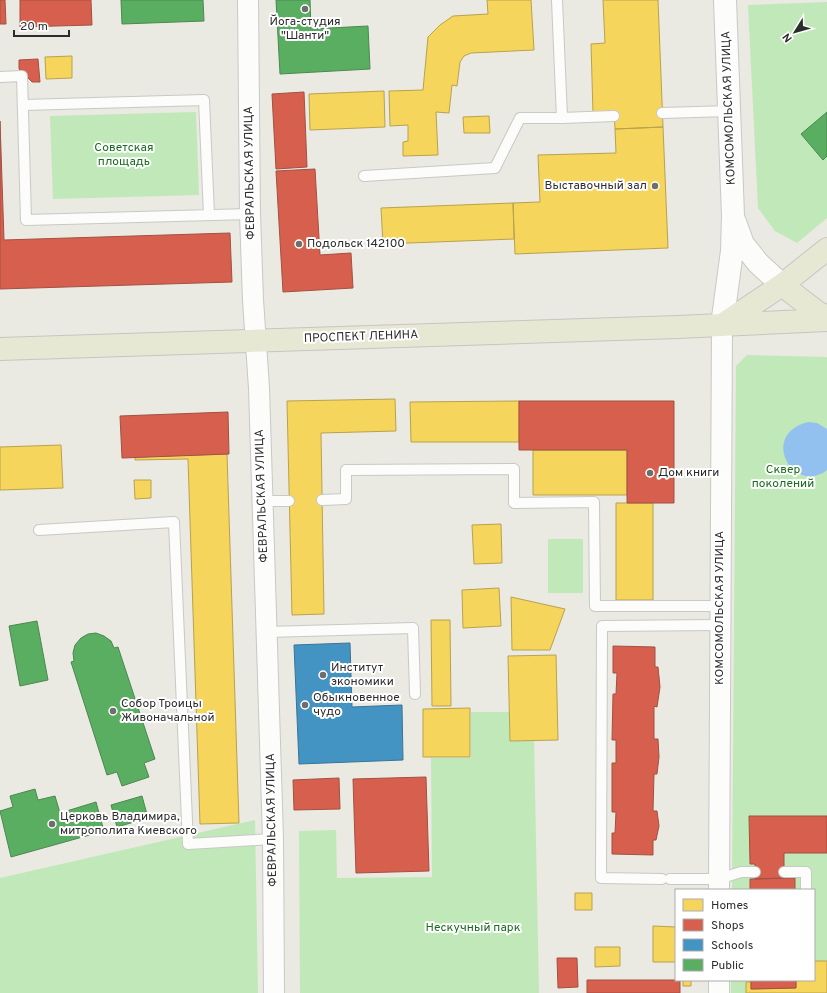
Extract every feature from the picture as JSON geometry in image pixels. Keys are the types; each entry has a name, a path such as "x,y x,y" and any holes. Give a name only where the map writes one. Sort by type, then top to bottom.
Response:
{"main road":[{"name":"КОМСОМОЛЬСКАЯ УЛИЦА","path":"725,0 733,216"},
{"path":"733,216 743,244 758,262 782,285 817,312 827,316"},
{"path":"722,325 732,251 733,216"},
{"path":"722,325 782,285 827,249"},
{"name":"ПРОСПЕКТ ЛЕНИНА","path":"0,349 722,325 827,320"}],"street":[{"name":"ФЕВРАЛЬСКАЯ УЛИЦА","path":"248,0 250,214 253,300 257,340 267,632 273,839 274,993"},
{"name":"КОМСОМОЛЬСКАЯ УЛИЦА","path":"719,885 722,325"},
{"path":"719,981 719,993"}],"lane":[{"path":"557,0 562,118"},
{"path":"0,77 22,76 26,220 250,214"},
{"path":"23,105 204,100 209,215"},
{"path":"662,113 730,111"},
{"path":"364,176 495,168 520,118 614,116"},
{"path":"322,500 346,499 346,470 514,469 514,503 594,502 595,606 720,615"},
{"path":"262,501 289,501"},
{"path":"40,530 174,522 188,844 273,839"},
{"path":"720,615 602,626 601,878 666,879 719,885 741,872 755,872"},
{"path":"267,632 413,628 416,694"},
{"path":"784,872 806,872 806,889"}],"green space":[{"path":"827,2 827,218 797,243 775,231 758,208 748,5"},
{"name":"Советская площадь","path":"196,112 199,195 53,199 50,116"},
{"name":"Сквер поколений","path":"747,355 827,357 827,993 731,993 731,981 815,981 815,889 732,889 736,366"},
{"path":"548,539 583,539 583,593 548,593"},
{"name":"Нескучный парк","path":"471,712 509,712 534,740 539,993 300,993 299,831 336,830 337,878 432,877 431,758 471,758"},
{"path":"255,820 258,993 0,993 0,878"}],"water":[{"path":"808,422 817,423 827,429 827,470 815,476 803,475 793,470 786,461 783,450 785,439 793,429"}],"building: Homes":[{"path":"487,0 531,0 534,50 471,53 464,56 460,62 457,86 452,85 449,113 436,112 438,155 403,156 403,142 408,141 408,125 390,126 389,91 423,90 428,37 440,25 453,16 488,14"},
{"path":"603,0 658,0 663,127 615,129 614,112 593,113 591,44 605,43"},
{"path":"72,56 72,78 46,79 45,57"},
{"path":"384,91 385,127 310,130 309,94"},
{"path":"489,116 490,133 464,133 463,117"},
{"path":"663,127 668,248 515,254 513,203 540,202 538,155 616,153 615,129"},
{"path":"513,203 514,239 383,244 381,208"},
{"path":"395,399 396,431 321,433 324,614 292,615 287,401"},
{"path":"519,401 519,442 411,442 410,402"},
{"path":"61,445 63,488 0,490 0,447"},
{"path":"533,450 627,450 627,495 533,495"},
{"path":"227,454 239,823 200,824 188,459 135,460 135,457"},
{"path":"134,480 151,480 151,498 135,499"},
{"path":"616,503 653,503 653,600 616,600"},
{"path":"501,524 502,563 474,564 472,525"},
{"path":"499,588 501,626 463,628 462,590"},
{"path":"511,597 565,609 550,650 512,650"},
{"path":"431,620 450,620 451,706 432,706"},
{"path":"556,655 558,740 510,741 508,656"},
{"path":"470,708 470,757 423,757 423,709"},
{"path":"575,893 592,893 592,910 575,910"},
{"path":"653,926 675,927 675,962 653,962"},
{"path":"595,947 620,947 620,966 595,967"},
{"path":"815,961 827,961 827,993 746,993 746,982 751,982 751,989 796,988 796,981 815,981"},
{"path":"683,981 691,981 691,986 683,986"}],"building: Shops":[{"path":"0,0 5,0 6,24 0,24"},
{"path":"20,0 91,0 92,25 20,27"},
{"path":"38,59 40,82 32,82 19,69 19,60"},
{"path":"304,92 307,167 276,169 272,94"},
{"path":"0,121 4,240 230,233 232,282 0,289"},
{"path":"315,169 320,255 351,253 353,288 283,292 276,171"},
{"name":"Дом книги","path":"519,401 674,401 674,503 627,503 627,450 519,450"},
{"path":"228,412 229,454 122,458 120,416"},
{"path":"613,646 655,647 655,667 658,667 660,687 657,707 654,706 654,739 658,739 659,757 657,774 654,774 653,811 657,811 659,826 656,840 653,840 653,855 612,854 612,833 615,833 616,812 612,812 612,763 616,763 616,740 612,740 613,694 616,694 617,673 613,673"},
{"path":"426,777 429,871 356,873 353,779"},
{"path":"339,778 340,809 294,810 293,780"},
{"path":"749,816 827,816 827,853 784,853 784,878 755,879 755,864 750,864"},
{"path":"795,878 795,889 750,889 750,879"},
{"path":"557,958 577,958 578,987 558,988"},
{"path":"587,980 680,981 680,993 587,993"},
{"path":"751,981 796,981 796,988 751,989"}],"building: Schools":[{"name":"Институт экономики","path":"350,643 352,707 402,705 403,760 299,764 294,645"}],"building: Public":[{"path":"121,0 203,0 204,21 122,24"},
{"path":"276,0 310,0 311,29 368,26 370,69 280,74"},
{"path":"827,112 827,156 823,160 801,134"},
{"path":"37,621 48,680 20,686 9,626"},
{"name":"Собор Троицы Живоначальной","path":"96,633 111,641 114,648 118,647 155,759 144,763 149,777 122,786 117,772 107,775 71,662 74,661 73,653 75,645 81,638 88,634"},
{"name":"Церковь Владимира, митрополита Киевского","path":"35,789 38,800 55,796 60,813 96,802 104,831 11,857 0,811 13,807 10,796"},
{"path":"142,796 148,818 117,827 111,805"}],"place":[{"name":"Йога-студия \"Шанти\"","path":"305,9"},
{"name":"Выставочный зал","path":"655,186"},
{"name":"Подольск 142100","path":"299,244"},
{"name":"Дом книги","path":"650,473"},
{"name":"Институт экономики","path":"323,675"},
{"name":"Обыкновенное чудо","path":"305,705"},
{"name":"Собор Троицы Живоначальной","path":"113,711"},
{"name":"Церковь Владимира, митрополита Киевского","path":"52,824"}]}
